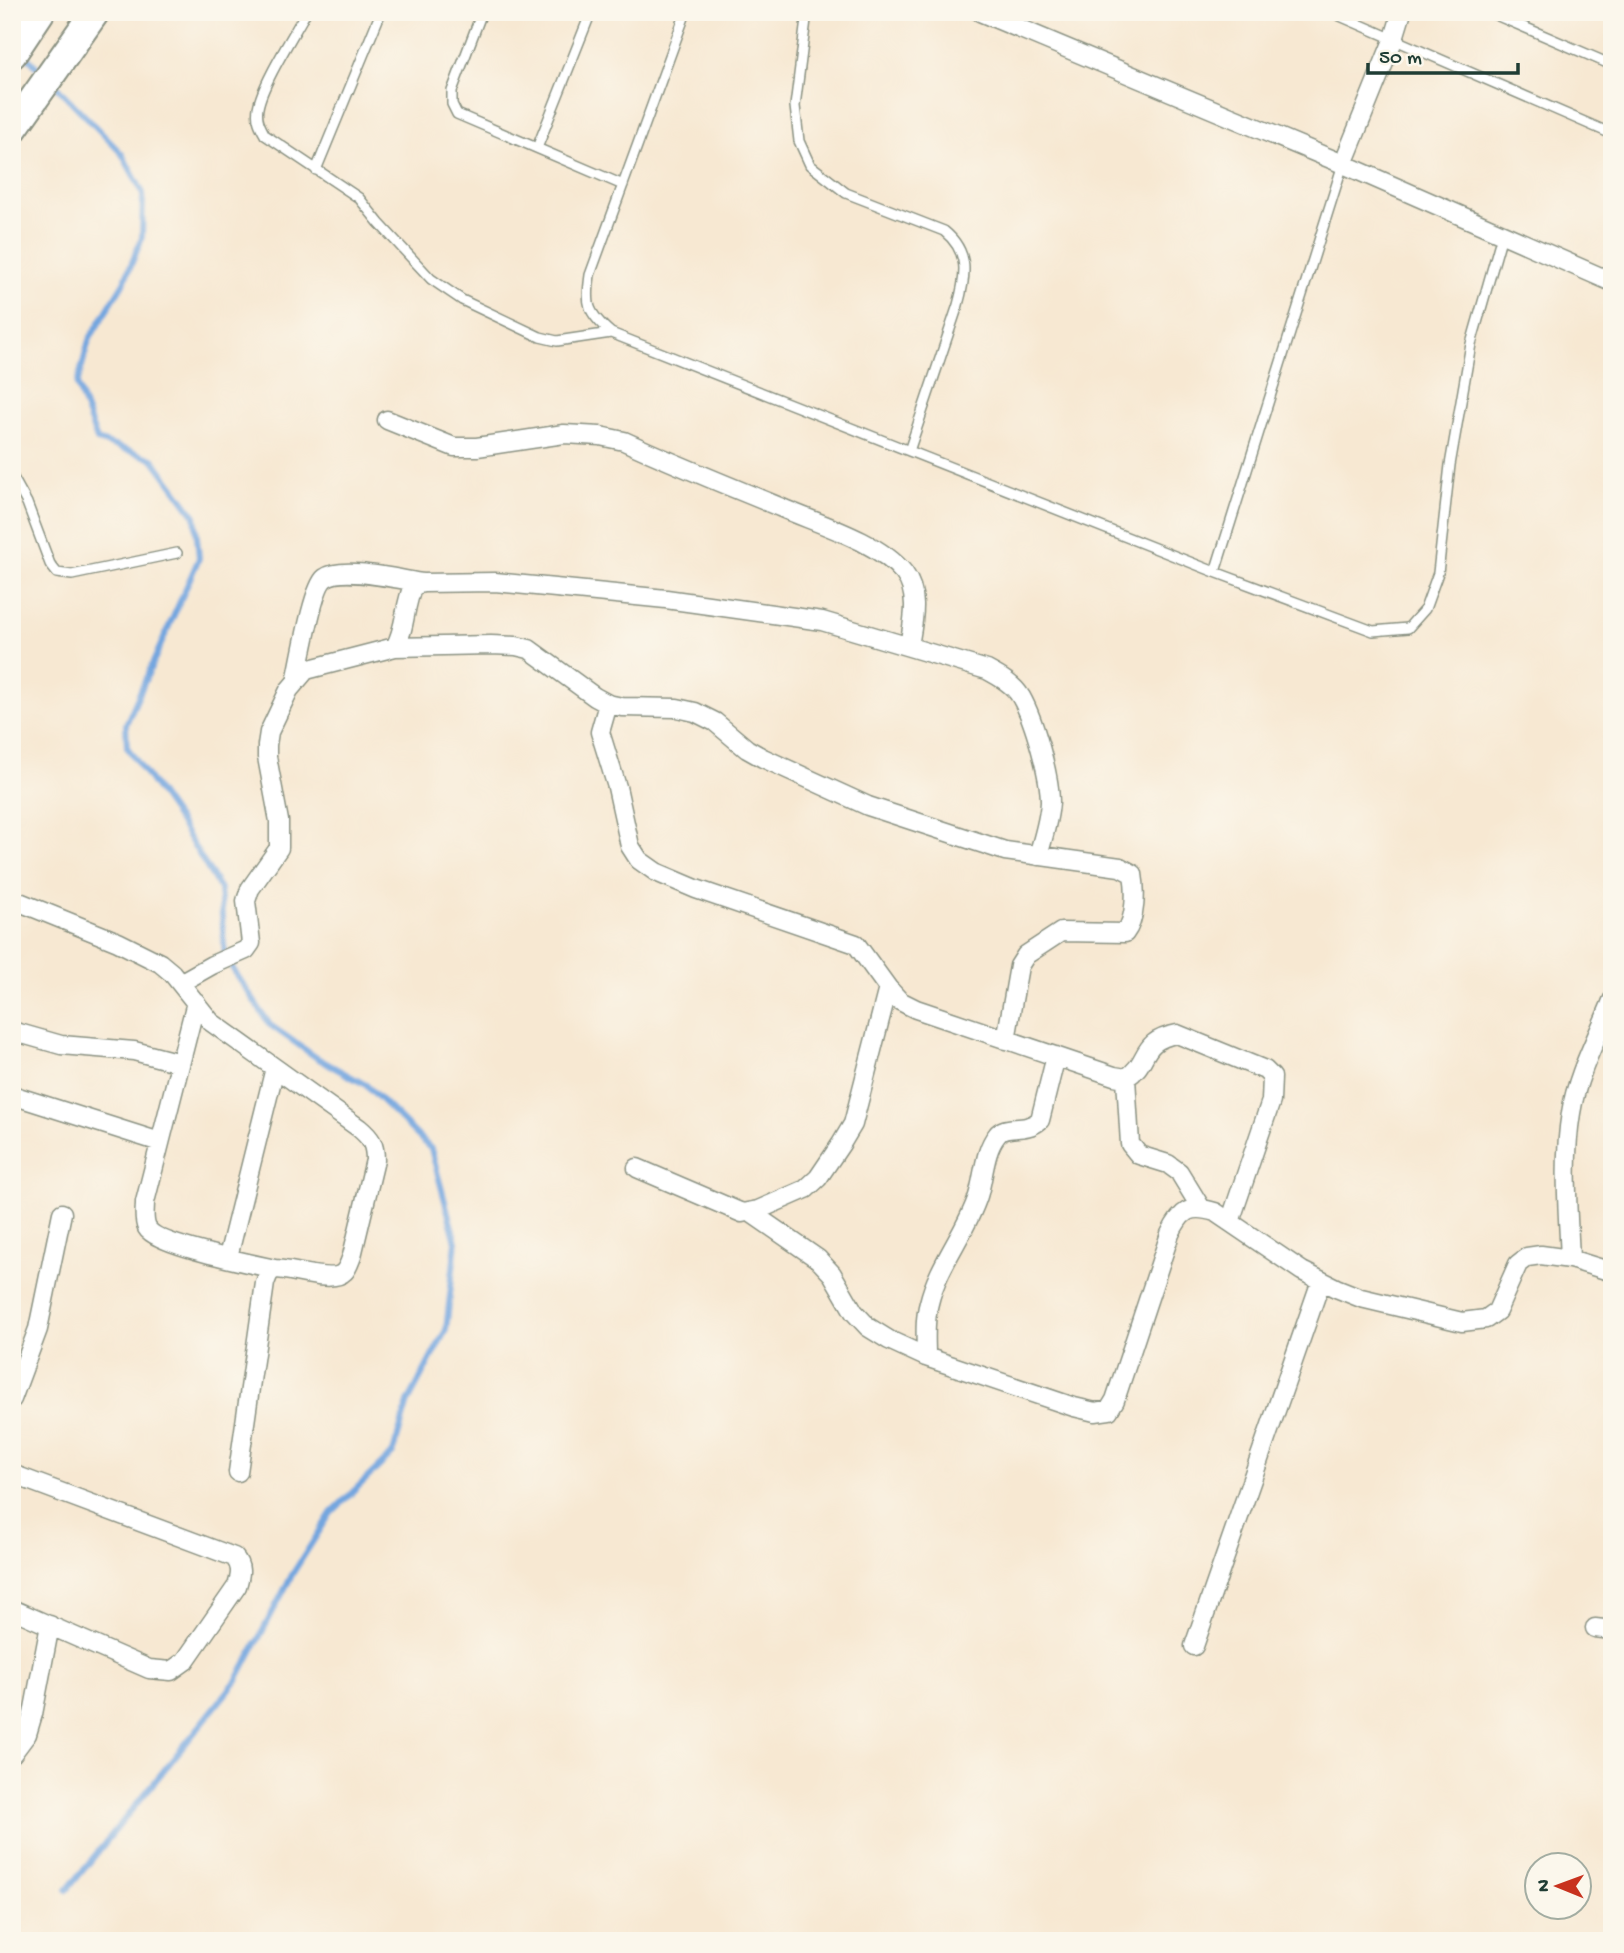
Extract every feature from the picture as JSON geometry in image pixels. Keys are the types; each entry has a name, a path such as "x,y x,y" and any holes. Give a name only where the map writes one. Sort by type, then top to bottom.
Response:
{"main road":[{"path":"12,54 40,12"},
{"path":"18,121 92,17"}],"street":[{"path":"980,12 1343,164 1612,282"},
{"path":"1343,164 1402,12"},
{"path":"387,420 454,447 477,447 564,434 600,436 624,441 851,537 888,558 905,574 913,591 915,610 909,646"},
{"path":"298,677 314,598 319,584 334,573 423,583 495,582 666,599 822,621 987,670 1004,679 1020,696 1042,753 1050,786 1050,805 1038,856"},
{"path":"395,647 399,640 408,597 413,586 423,583"},
{"path":"180,983 212,965 232,958 246,950 251,943 246,901 250,889 279,848 279,821 267,757 269,733 298,677 306,670 320,665 395,647 516,646 529,649 608,704 622,707 677,708 695,712 715,722 763,758 868,806 1005,851 1120,867 1133,874 1135,886 1130,926 1125,933 1061,932 1026,955 1019,966 1006,1040"},
{"path":"608,704 600,732 617,787 630,846 639,860 656,873 856,944 888,988 900,1001 916,1009 1114,1076 1126,1078 1135,1072 1146,1050 1155,1041 1177,1034 1265,1070 1272,1077 1271,1101 1230,1222"},
{"path":"12,899 160,962 180,983 211,1022 371,1137 375,1160 355,1244 346,1270 340,1275 330,1278 275,1269 173,1243 154,1236 147,1229 144,1219 145,1202 195,1002"},
{"path":"637,1168 735,1211 750,1212 806,1189 818,1178 853,1124 888,988"},
{"path":"1570,1259 1568,1169 1571,1113 1576,1091 1612,1001"},
{"path":"12,1031 61,1045 134,1051 180,1063"},
{"path":"926,1357 928,1305 934,1286 971,1214 991,1146 997,1134 1004,1128 1032,1127 1040,1120 1056,1056"},
{"path":"228,1257 275,1068"},
{"path":"1126,1078 1130,1144 1139,1155 1168,1164 1179,1171 1201,1208"},
{"path":"12,1095 160,1142"},
{"path":"750,1212 818,1259 832,1274 854,1312 868,1327 889,1340 926,1357 1073,1407 1096,1412 1109,1410 1115,1401 1170,1234 1179,1216 1191,1209 1201,1208 1215,1212 1302,1271 1361,1298 1462,1322 1486,1319 1496,1311 1518,1264 1528,1257 1541,1255 1570,1259 1612,1272"},
{"path":"12,1399 38,1329 62,1213"},
{"path":"238,1472 265,1283 269,1273 275,1269"},
{"path":"1194,1646 1321,1281"},
{"path":"12,1474 234,1556 240,1563 237,1586 185,1661 171,1671 149,1669 12,1609"},
{"path":"12,1754 20,1731 38,1697 50,1625"}],"lane":[{"path":"306,12 264,89 257,122 265,135 359,198 422,269 462,300 540,337 557,341 611,333"},
{"path":"316,170 381,12"},
{"path":"482,12 452,92 452,104 457,114 623,185"},
{"path":"537,148 591,12"},
{"path":"686,12 590,275 587,301 596,321 611,333 1215,572 1373,631 1408,628 1425,609 1438,573 1450,465 1471,344 1502,235"},
{"path":"807,12 795,106 799,141 810,165 846,193 944,231 956,241 964,263 964,284 958,305 909,451"},
{"path":"1331,12 1612,134"},
{"path":"1489,12 1612,65"},
{"path":"1215,572 1343,164"},
{"path":"12,476 27,503 50,564 57,573 72,575 177,553"}],"waterway":[{"path":"22,52 44,74"},
{"path":"54,84 122,154 143,193 142,238 124,282 89,340 77,385 97,440 153,459 195,516 199,558 126,724 127,747 178,820 220,889 225,957 270,1025 317,1058 366,1085 431,1149 456,1242 446,1330 408,1402 393,1453 331,1513 293,1573 237,1680 67,1890"}]}
